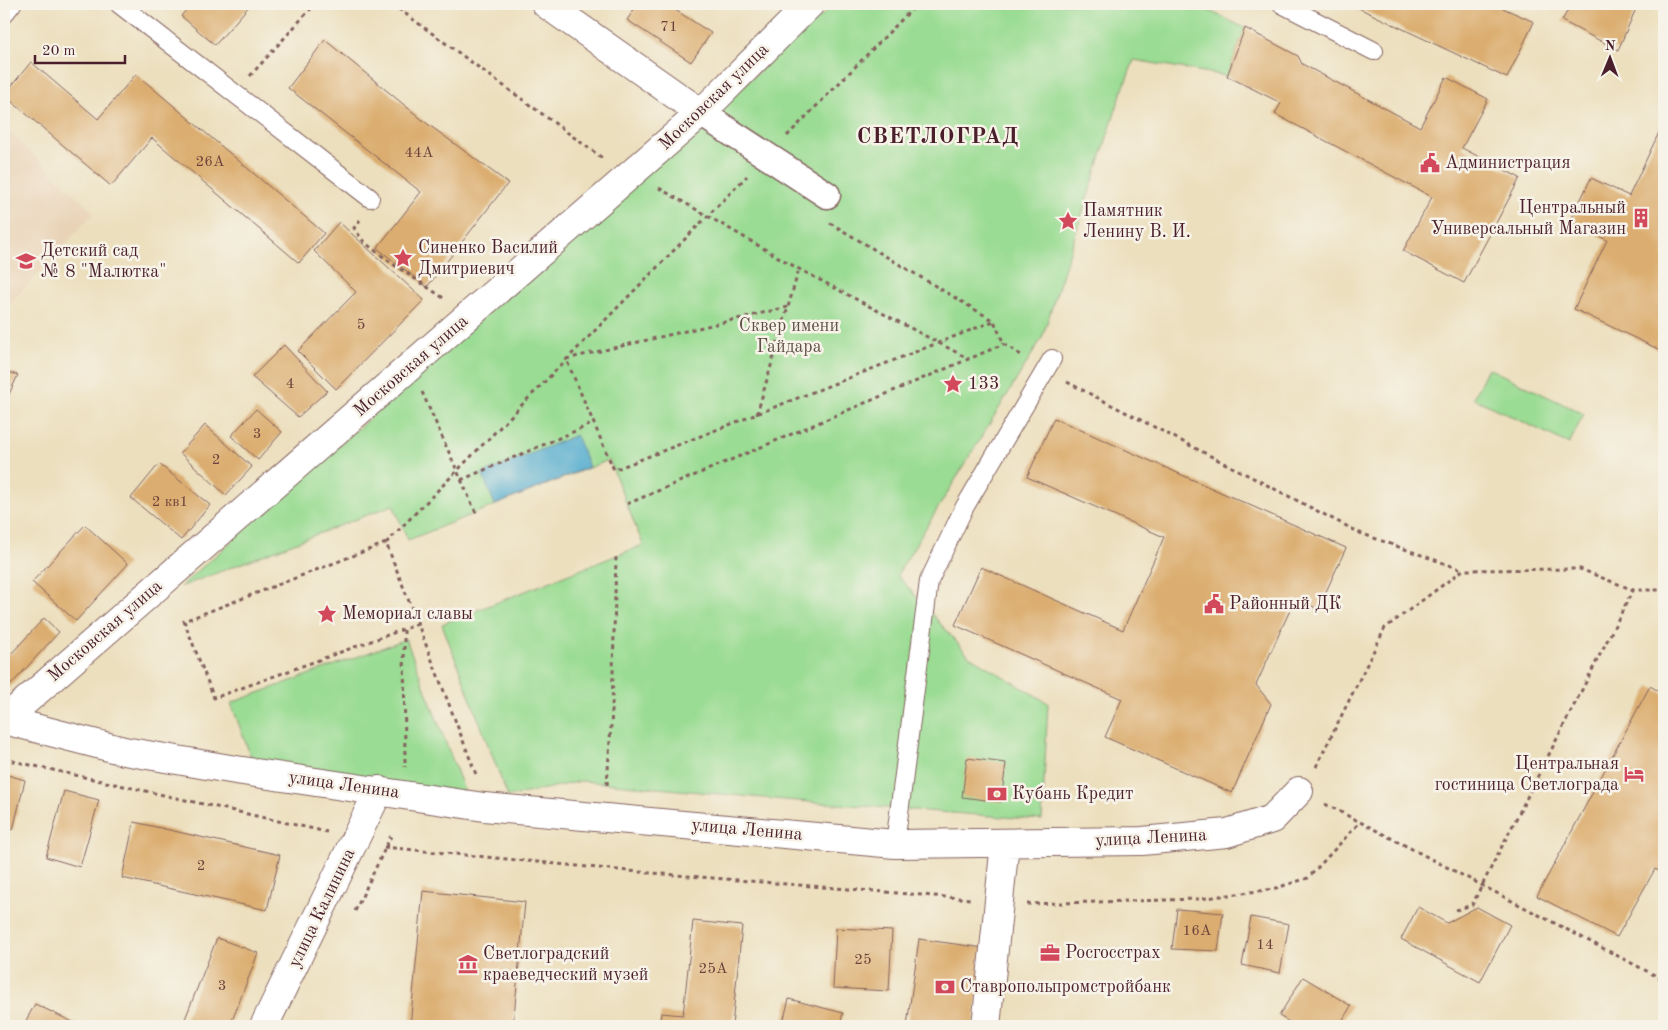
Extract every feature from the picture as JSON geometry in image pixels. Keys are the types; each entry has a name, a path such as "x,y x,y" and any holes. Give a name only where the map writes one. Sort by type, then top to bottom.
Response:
{"street":[{"path":"546,4 766,157 826,208"},
{"name":"Московская улица","path":"4,720 701,113 810,4"},
{"name":"улица Ленина","path":"4,720 124,751 489,808 895,844 1142,842 1227,833 1272,819 1299,791"},
{"name":"улица Калинина","path":"264,1026 379,790"},
{"path":"986,1026 1005,843"}],"lane":[{"path":"4,14 12,4"},
{"path":"119,4 370,198"},
{"path":"1282,4 1374,51"},
{"path":"895,844 929,581 964,508 1049,365"}],"path":[{"path":"235,94 315,4"},
{"path":"392,4 608,162 600,168"},
{"path":"766,157 917,4"},
{"path":"418,624 214,698 184,621 386,543 749,174 741,170"},
{"path":"632,174 799,269 969,359"},
{"path":"370,198 373,202 354,228 364,242 448,301"},
{"path":"826,208 994,321 1004,344 1049,365 1360,533 1463,570 1580,569 1633,590 1664,590"},
{"path":"757,415 799,269"},
{"path":"566,359 788,307"},
{"path":"566,359 614,470 757,415 938,341 994,321"},
{"path":"627,504 1004,344"},
{"path":"411,367 476,513"},
{"path":"461,480 594,423"},
{"path":"386,543 489,808"},
{"path":"607,785 612,712 616,556"},
{"path":"1360,822 1299,791 1308,782 1385,628 1463,570"},
{"path":"1456,910 1472,905 1633,590"}],"shaded area":[{"name":"Детский сад № 8 \"Малютка\"","path":"4,127 94,213 4,310"}],"green space":[{"name":"Сквер имени Гайдара","path":"835,4 1195,4 1245,28 1227,76 1134,60 1120,97 1042,338 897,575 969,656 1048,703 1042,820 785,800 582,781 508,797 442,624 643,545 609,460 408,540 393,505 180,587"},
{"path":"1488,368 1584,414 1569,444 1473,398"},
{"path":"406,639 466,795 252,760 231,703"}],"water":[{"path":"576,435 589,467 495,505 482,474"}],"building":[{"path":"191,4 251,4 215,45 181,16"},
{"path":"638,4 666,4 711,33 691,62 627,20"},
{"path":"1350,4 1494,4 1534,22 1507,78"},
{"path":"1571,4 1638,4 1618,50 1562,21"},
{"name":"Администрация","path":"1245,28 1298,56 1302,64 1420,127 1446,77 1488,99 1462,148 1520,178 1464,283 1403,251 1432,197 1275,114 1281,103 1227,76"},
{"path":"325,40 425,122 508,183 427,287 377,248 421,192 288,88"},
{"path":"31,62 98,119 136,74 324,233 299,263 152,138 111,186 4,95"},
{"name":"Центральный Универсальный Магазин","path":"1662,126 1664,127 1664,352 1574,309 1607,240 1570,222 1591,178 1629,196"},
{"path":"339,222 424,300 336,389 298,351 356,292 314,251"},
{"path":"284,345 327,391 298,417 252,377"},
{"path":"4,371 18,375 4,405"},
{"path":"256,409 282,432 258,460 231,436"},
{"name":"Районный ДК","path":"1054,418 1346,548 1318,609 1295,599 1256,685 1271,704 1232,793 1105,737 1122,699 955,625 981,567 1123,630 1164,537 1027,477"},
{"path":"205,425 252,467 226,495 180,453"},
{"path":"159,464 210,505 181,540 131,498"},
{"path":"85,525 128,564 76,621 32,582"},
{"path":"44,618 59,632 8,688 4,687 4,651 11,654"},
{"name":"Центральная гостиница Светлограда","path":"1650,686 1664,694 1664,874 1655,869 1617,937 1537,896"},
{"path":"967,758 1006,763 1001,802 962,797"},
{"path":"4,774 25,780 13,830 4,828"},
{"path":"64,791 99,800 80,867 46,857"},
{"path":"134,822 280,855 267,910 122,878"},
{"name":"Светлоградский краеведческий музей","path":"423,891 525,902 513,1026 410,1026"},
{"path":"1418,907 1447,923 1477,907 1510,925 1480,982 1401,939"},
{"path":"1177,909 1223,913 1218,951 1172,949"},
{"path":"1251,917 1289,924 1280,973 1242,965"},
{"path":"693,921 742,926 732,1026 659,1026 661,1013 683,1015"},
{"path":"836,928 892,931 889,991 833,988"},
{"path":"217,938 258,953 230,1026 205,1026 185,1019"},
{"name":"Ставропольпромстройбанк","path":"919,939 984,948 973,1026 907,1026"},
{"path":"1303,977 1351,1006 1339,1026 1296,1026 1279,1016"},
{"path":"789,999 843,1013 840,1026 782,1026"},
{"path":"35,1004 81,1026 23,1026"}],"place":[{"name":"Администрация","path":"1430,163"},
{"name":"Центральный Универсальный Магазин","path":"1641,218"},
{"name":"Памятник Ленину В. И.","path":"1068,221"},
{"name":"Синенко Василий Дмитриевич","path":"403,258"},
{"name":"Детский сад № 8 \"Малютка\"","path":"26,261"},
{"name":"133","path":"953,384"},
{"name":"Районный ДК","path":"1214,604"},
{"name":"Мемориал славы","path":"327,614"},
{"name":"Центральная гостиница Светлограда","path":"1634,774"},
{"name":"Кубань Кредит","path":"997,794"},
{"name":"Росгосстрах","path":"1050,953"},
{"name":"Светлоградский краеведческий музей","path":"468,964"},
{"name":"Ставропольпромстройбанк","path":"945,987"}],"district":[{"name":"СВЕТЛОГРАД","path":"938,137"}]}
